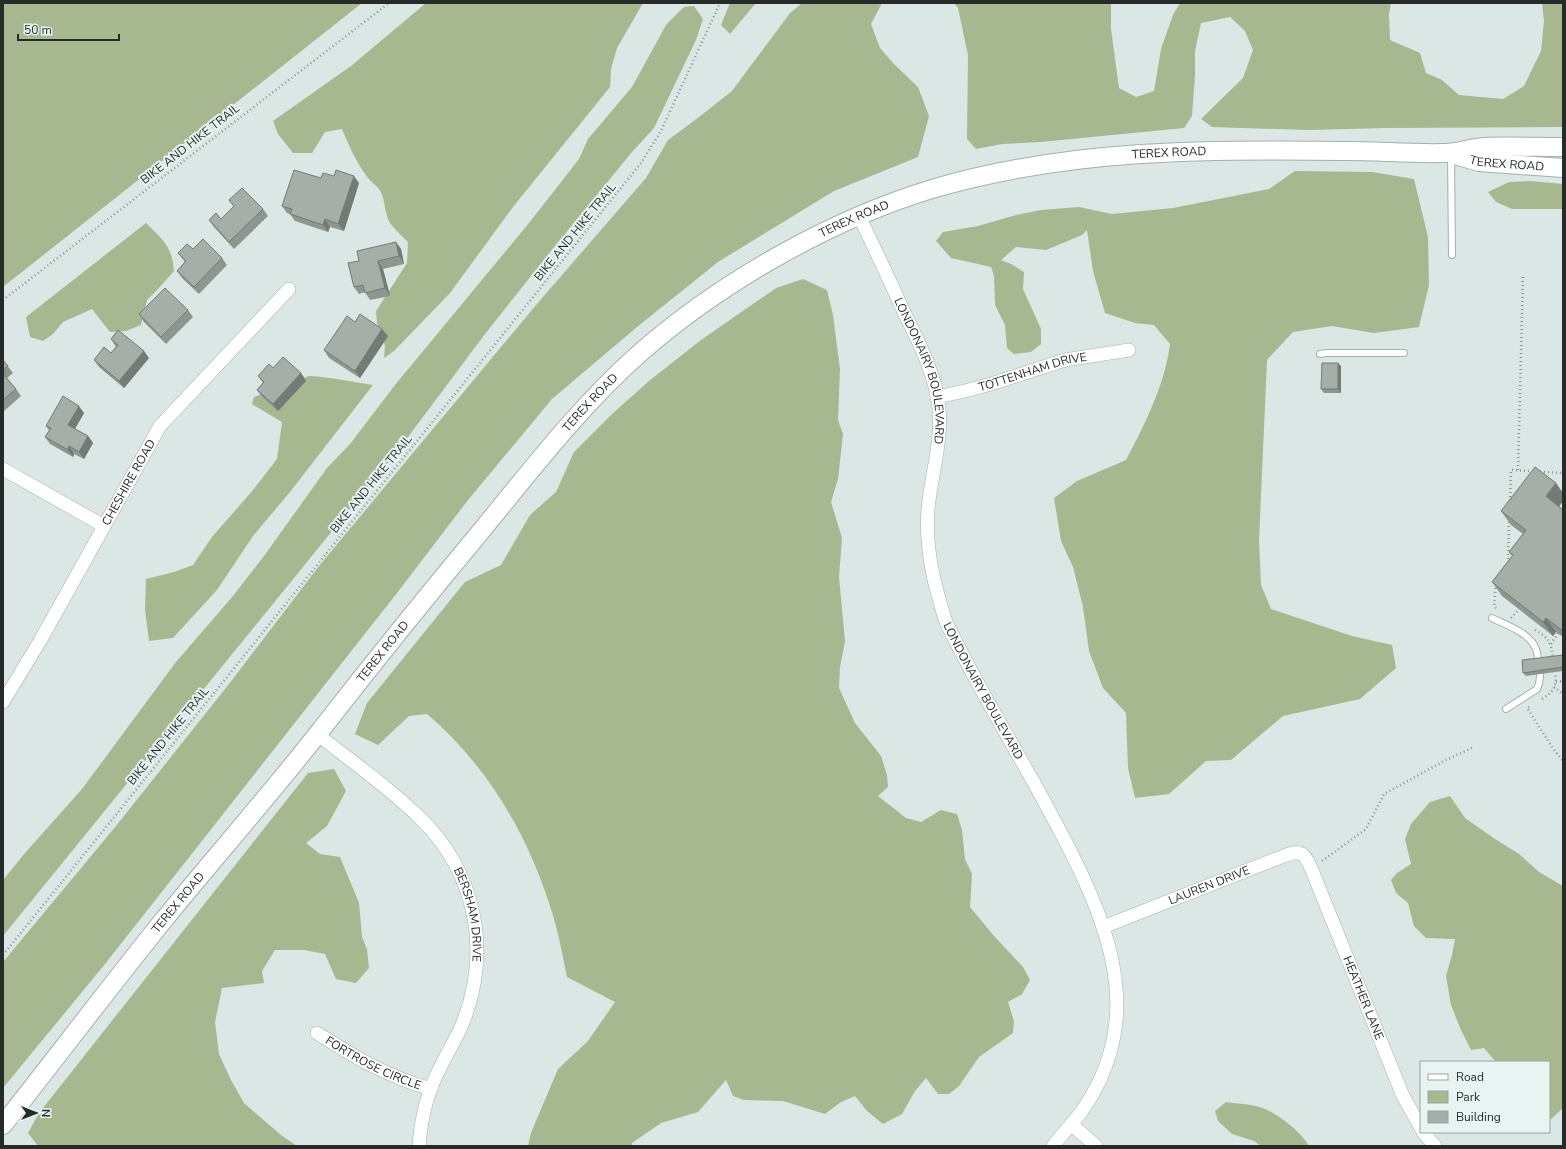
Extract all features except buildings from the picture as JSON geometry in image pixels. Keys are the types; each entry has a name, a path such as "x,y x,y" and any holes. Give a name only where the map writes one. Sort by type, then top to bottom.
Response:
{"main road":[{"name":"TEREX ROAD","path":"1451,154 1477,147 1563,147"},
{"name":"TEREX ROAD","path":"3,1125 161,924 543,455 593,399 638,355 698,307 751,272 810,239 859,216 930,190 975,177 1045,163 1124,155 1215,151 1345,150 1451,154 1479,162 1563,168"}],"street":[{"name":"LONDONAIRY BOULEVARD","path":"859,216 924,354 933,378 939,410 939,438 928,507 928,552 935,588 946,622 1067,844 1103,927 1114,966 1117,985 1116,1023 1106,1064 1082,1111 1053,1146"},
{"name":"CHESHIRE ROAD","path":"3,702 40,641 160,426 289,289"},
{"name":"TOTTENHAM DRIVE","path":"937,397 978,388 1065,360 1130,350"},
{"path":"3,469 104,526"},
{"name":"BERSHAM DRIVE","path":"317,734 400,799 419,816 437,837 463,879 475,920 477,957 474,982 462,1026 439,1069 431,1089 422,1117 419,1146"},
{"name":"LAUREN DRIVE","path":"1103,927 1294,852 1304,854 1311,866"},
{"name":"HEATHER LANE","path":"1311,866 1403,1096 1420,1126"},
{"name":"FORTROSE CIRCLE","path":"317,1033 351,1055 388,1074 431,1089"},
{"path":"1071,1124 1096,1146"},
{"path":"1424,1133 1435,1146"}],"lane":[{"path":"1451,154 1452,255"},
{"path":"1320,354 1326,352 1404,353"},
{"path":"1492,618 1520,632 1532,641 1536,648 1539,661 1541,676 1537,689 1506,709"}],"path":[{"name":"BIKE AND HIKE TRAIL","path":"3,300 389,3"},
{"name":"BIKE AND HIKE TRAIL","path":"3,955 641,163 661,131 720,3"},
{"path":"1518,470 1523,275"},
{"path":"1510,506 1511,470 1563,473"},
{"path":"1508,564 1510,514"},
{"path":"1509,521 1514,521"},
{"path":"1508,552 1515,552"},
{"path":"1496,581 1494,606 1500,611"},
{"path":"1506,614 1518,621"},
{"path":"1531,628 1544,636 1550,644 1553,658"},
{"path":"1550,644 1558,634"},
{"path":"1540,700 1547,696 1554,687 1556,682 1555,674"},
{"path":"1556,682 1563,681"},
{"path":"1554,687 1563,694"},
{"path":"1534,704 1528,708 1552,747 1563,761"},
{"path":"1311,866 1366,829 1371,822 1379,802 1387,792 1446,760 1474,747"}],"green space":[{"path":"3,3 362,3 3,287"},
{"path":"426,3 643,3 617,48 611,69 610,87 513,207 450,293 394,351 384,358 385,346 377,323 376,311 407,263 408,242 390,223 381,192 360,167 342,129 325,132 312,153 293,153 278,134 273,121 351,66"},
{"path":"730,3 756,3 730,34 721,25"},
{"path":"802,3 882,3 871,24 880,48 918,87 929,116 918,157 834,191 718,262 637,327 552,399 468,500 397,593 105,964 3,1088 3,962 116,826 229,684 319,566 536,305 646,178 668,140 732,91 790,13"},
{"path":"954,3 1111,3 1111,29 1119,88 1136,97 1154,91 1161,49 1173,15 1180,3 1391,3 1389,14 1390,40 1420,53 1426,73 1442,80 1459,95 1503,99 1524,86 1541,51 1544,21 1542,3 1563,3 1563,127 1308,130 1212,127 1201,119 1243,78 1253,50 1245,31 1230,17 1201,23 1195,51 1192,116 1184,128 1041,142 1002,144 976,149 967,139 968,55 958,8"},
{"path":"694,6 703,19 696,40 654,128 632,152 551,251 485,334 402,445 3,936 3,880 82,789 176,662 233,596 264,556 327,468 350,444 395,385 529,223 579,159 588,139 632,87 666,25 684,7"},
{"path":"1295,171 1372,172 1414,179 1428,237 1429,285 1419,327 1374,333 1332,326 1293,332 1267,360 1259,541 1261,585 1271,609 1352,636 1392,645 1396,668 1360,699 1283,716 1231,760 1206,761 1169,794 1135,798 1128,768 1126,713 1103,688 1089,651 1083,607 1073,567 1061,541 1054,498 1077,481 1126,460 1147,418 1159,389 1164,374 1170,344 1154,325 1135,323 1105,313 1093,271 1087,230 1082,235 1046,250 1016,247 1001,260 1024,272 1023,289 1041,329 1041,344 1031,352 1014,354 1007,348 1005,325 995,305 994,276 991,267 951,258 936,241 943,232 978,226 1016,215 1041,210 1079,207 1112,214 1173,208 1269,189"},
{"path":"1530,181 1563,184 1563,209 1512,209 1496,202 1488,192 1509,182"},
{"path":"146,223 162,239 169,249 174,271 147,300 141,325 126,331 110,332 92,309 63,322 53,334 43,341 30,337 26,317"},
{"path":"803,279 827,290 833,315 840,369 838,420 843,434 838,479 831,502 842,538 839,577 845,641 840,667 839,688 855,723 881,756 887,775 888,787 878,796 906,818 921,822 941,810 957,814 962,830 965,859 972,874 970,907 994,936 1023,967 1030,980 1022,994 1008,1002 1014,1021 1013,1033 979,1057 959,1086 949,1094 938,1094 926,1078 915,1091 902,1114 883,1124 867,1111 855,1096 841,1102 825,1114 783,1101 744,1100 733,1096 726,1080 698,1112 661,1123 632,1143 632,1146 528,1146 531,1133 558,1069 588,1041 615,1002 567,977 553,915 541,879 517,826 486,777 448,734 427,714 409,716 378,745 355,734 367,703 465,582 501,565 530,515 556,492 574,452 612,414 649,381 701,340 776,288"},
{"path":"309,376 333,378 373,385 290,492 253,536 217,590 173,638 149,641 145,610 146,579 174,572 193,565 212,537 253,490 277,459 282,422 252,404 254,397"},
{"path":"334,769 346,791 327,826 306,843 320,854 340,857 359,903 362,937 367,949 369,968 356,983 336,979 325,954 304,950 275,950 262,971 264,983 222,988 215,1022 219,1054 244,1103 281,1135 297,1146 38,1146 28,1133 39,1113 308,773"},
{"path":"1450,796 1465,818 1519,854 1539,872 1563,886 1563,1108 1550,1120 1550,1061 1495,1061 1484,1048 1471,1050 1451,1005 1446,976 1455,939 1426,938 1414,926 1408,903 1396,893 1391,880 1397,873 1411,864 1405,839 1411,824 1430,802"},
{"path":"1226,1102 1254,1106 1269,1111 1295,1129 1309,1146 1261,1146 1254,1141 1232,1134 1218,1121 1215,1111"}]}
